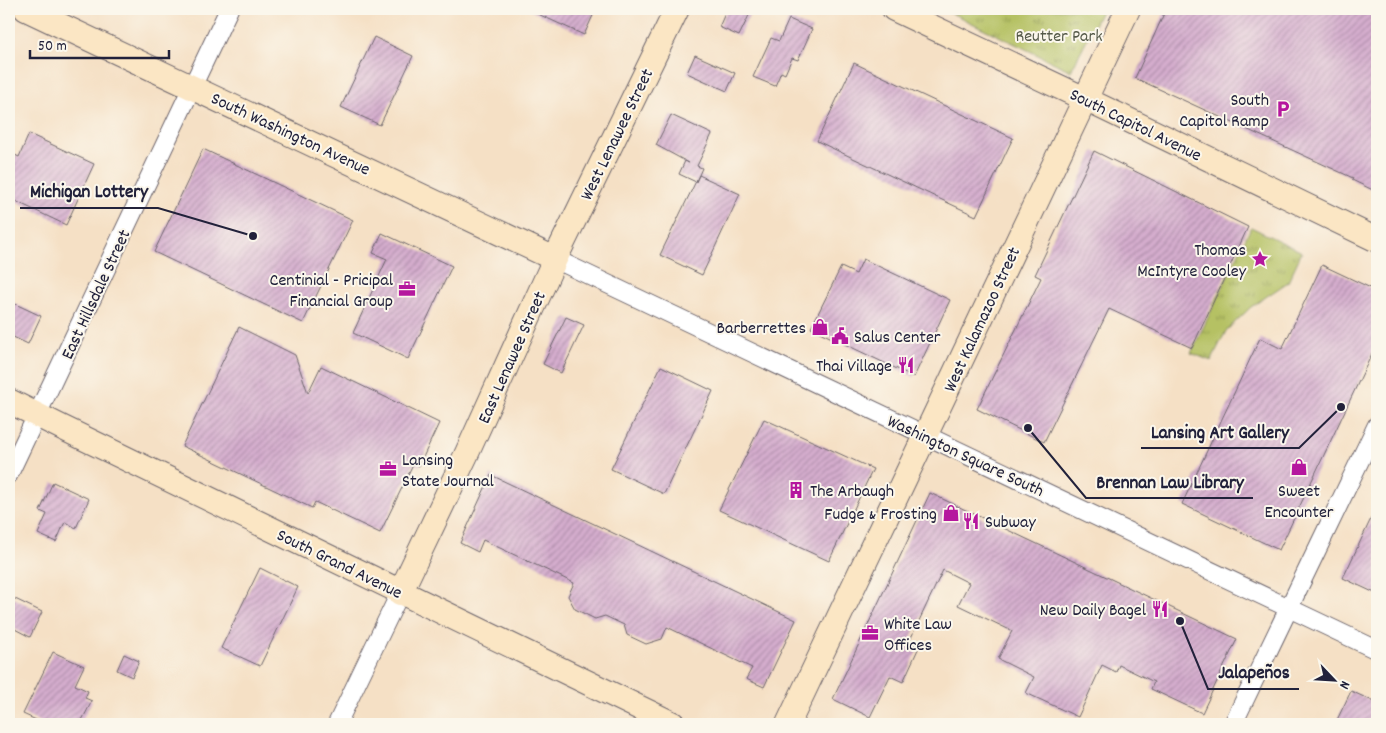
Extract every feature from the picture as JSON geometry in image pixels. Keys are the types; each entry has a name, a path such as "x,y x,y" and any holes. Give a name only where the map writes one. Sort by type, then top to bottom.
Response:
{"street":[{"name":"South Washington Avenue","path":"26,9 555,259"},
{"name":"East Hillsdale Street","path":"9,474 229,9"},
{"name":"West Lenawee Street","path":"555,259 677,9"},
{"name":"South Capitol Avenue","path":"894,9 1377,240"},
{"name":"West Kalamazoo Street","path":"788,724 1128,9"},
{"name":"Washington Square South","path":"555,259 1377,650"},
{"name":"East Lenawee Street","path":"337,724 467,453 555,259"},
{"name":"South Grand Avenue","path":"9,401 400,593 673,724"},
{"path":"1233,724 1377,425"}],"green space":[{"name":"Reutter Park","path":"943,9 1102,9 1071,71"},
{"path":"1251,227 1302,252 1288,282 1251,307 1226,331 1211,361 1191,353"}],"building":[{"path":"527,9 596,9 584,35"},
{"path":"727,9 752,9 739,36 719,27"},
{"name":"South Capitol Ramp","path":"1166,9 1377,9 1377,192 1352,180 1353,178 1135,78"},
{"path":"789,19 812,29 798,60 792,58 785,74 781,72 775,86 753,77 771,38 779,41"},
{"path":"374,37 413,56 380,125 341,107"},
{"path":"695,55 735,73 727,91 687,73"},
{"path":"854,63 1013,138 976,216 817,141"},
{"path":"671,115 712,134 697,166 702,168 696,182 679,174 685,161 689,163 656,145"},
{"path":"29,134 94,164 66,225 9,198 9,152 19,157"},
{"path":"203,149 353,220 303,323 154,252"},
{"path":"1094,151 1248,227 1192,348 1109,309 1044,442 977,409 1041,278 1035,275"},
{"path":"699,175 740,194 702,275 660,255"},
{"name":"Centinial - Pricipal Financial Group","path":"382,233 452,266 408,359 353,333 387,259 373,253"},
{"path":"863,259 950,300 914,377 811,328 841,267 856,274"},
{"path":"1322,265 1377,291 1377,343 1279,550 1182,504 1260,338 1282,349"},
{"path":"9,301 41,316 28,344 9,335"},
{"path":"566,317 584,325 561,373 543,364"},
{"path":"239,327 295,355 308,393 321,366 439,423 419,466 414,463 380,533 315,502 312,508 182,446"},
{"path":"661,366 713,391 664,494 611,469"},
{"name":"The Arbaugh","path":"764,419 873,469 829,561 719,510"},
{"path":"491,475 796,620 764,687 746,679 752,668 667,627 662,639 646,644 627,635 624,625 605,616 595,619 575,609 568,596 574,583 483,540 478,552 460,543"},
{"path":"53,482 89,499 76,528 65,522 56,542 38,534 47,514 40,511"},
{"path":"930,493 1237,639 1202,713 1151,689 1154,682 1119,665 1116,672 1102,665 1078,717 1026,693 1034,677 998,659 1012,631 958,605 969,583 943,570 909,642 919,647 903,682 890,676 870,717 833,699"},
{"path":"1377,506 1377,594 1343,578"},
{"path":"260,568 298,587 260,666 221,648"},
{"path":"9,596 42,612 30,637 9,626"},
{"path":"53,652 84,666 75,685 88,691 85,698 92,701 80,724 45,724 23,714"},
{"path":"124,654 139,661 132,677 117,670"},
{"path":"1351,691 1377,703 1377,724 1335,724"}],"place":[{"name":"South Capitol Ramp","path":"1283,109"},
{"name":"Michigan Lottery","path":"253,236"},
{"name":"Thomas McIntyre Cooley","path":"1260,259"},
{"name":"Centinial - Pricipal Financial Group","path":"407,289"},
{"name":"Barberrettes","path":"820,327"},
{"name":"Salus Center","path":"840,336"},
{"name":"Thai Village","path":"906,365"},
{"name":"Lansing Art Gallery","path":"1341,407"},
{"name":"Brennan Law Library","path":"1028,428"},
{"name":"Sweet Encounter","path":"1299,467"},
{"name":"Lansing State Journal","path":"388,469"},
{"name":"The Arbaugh","path":"796,490"},
{"name":"Fudge & Frosting","path":"951,513"},
{"name":"Subway","path":"971,521"},
{"name":"New Daily Bagel","path":"1160,609"},
{"name":"Jalapeños","path":"1180,621"},
{"name":"White Law Offices","path":"870,633"}]}
